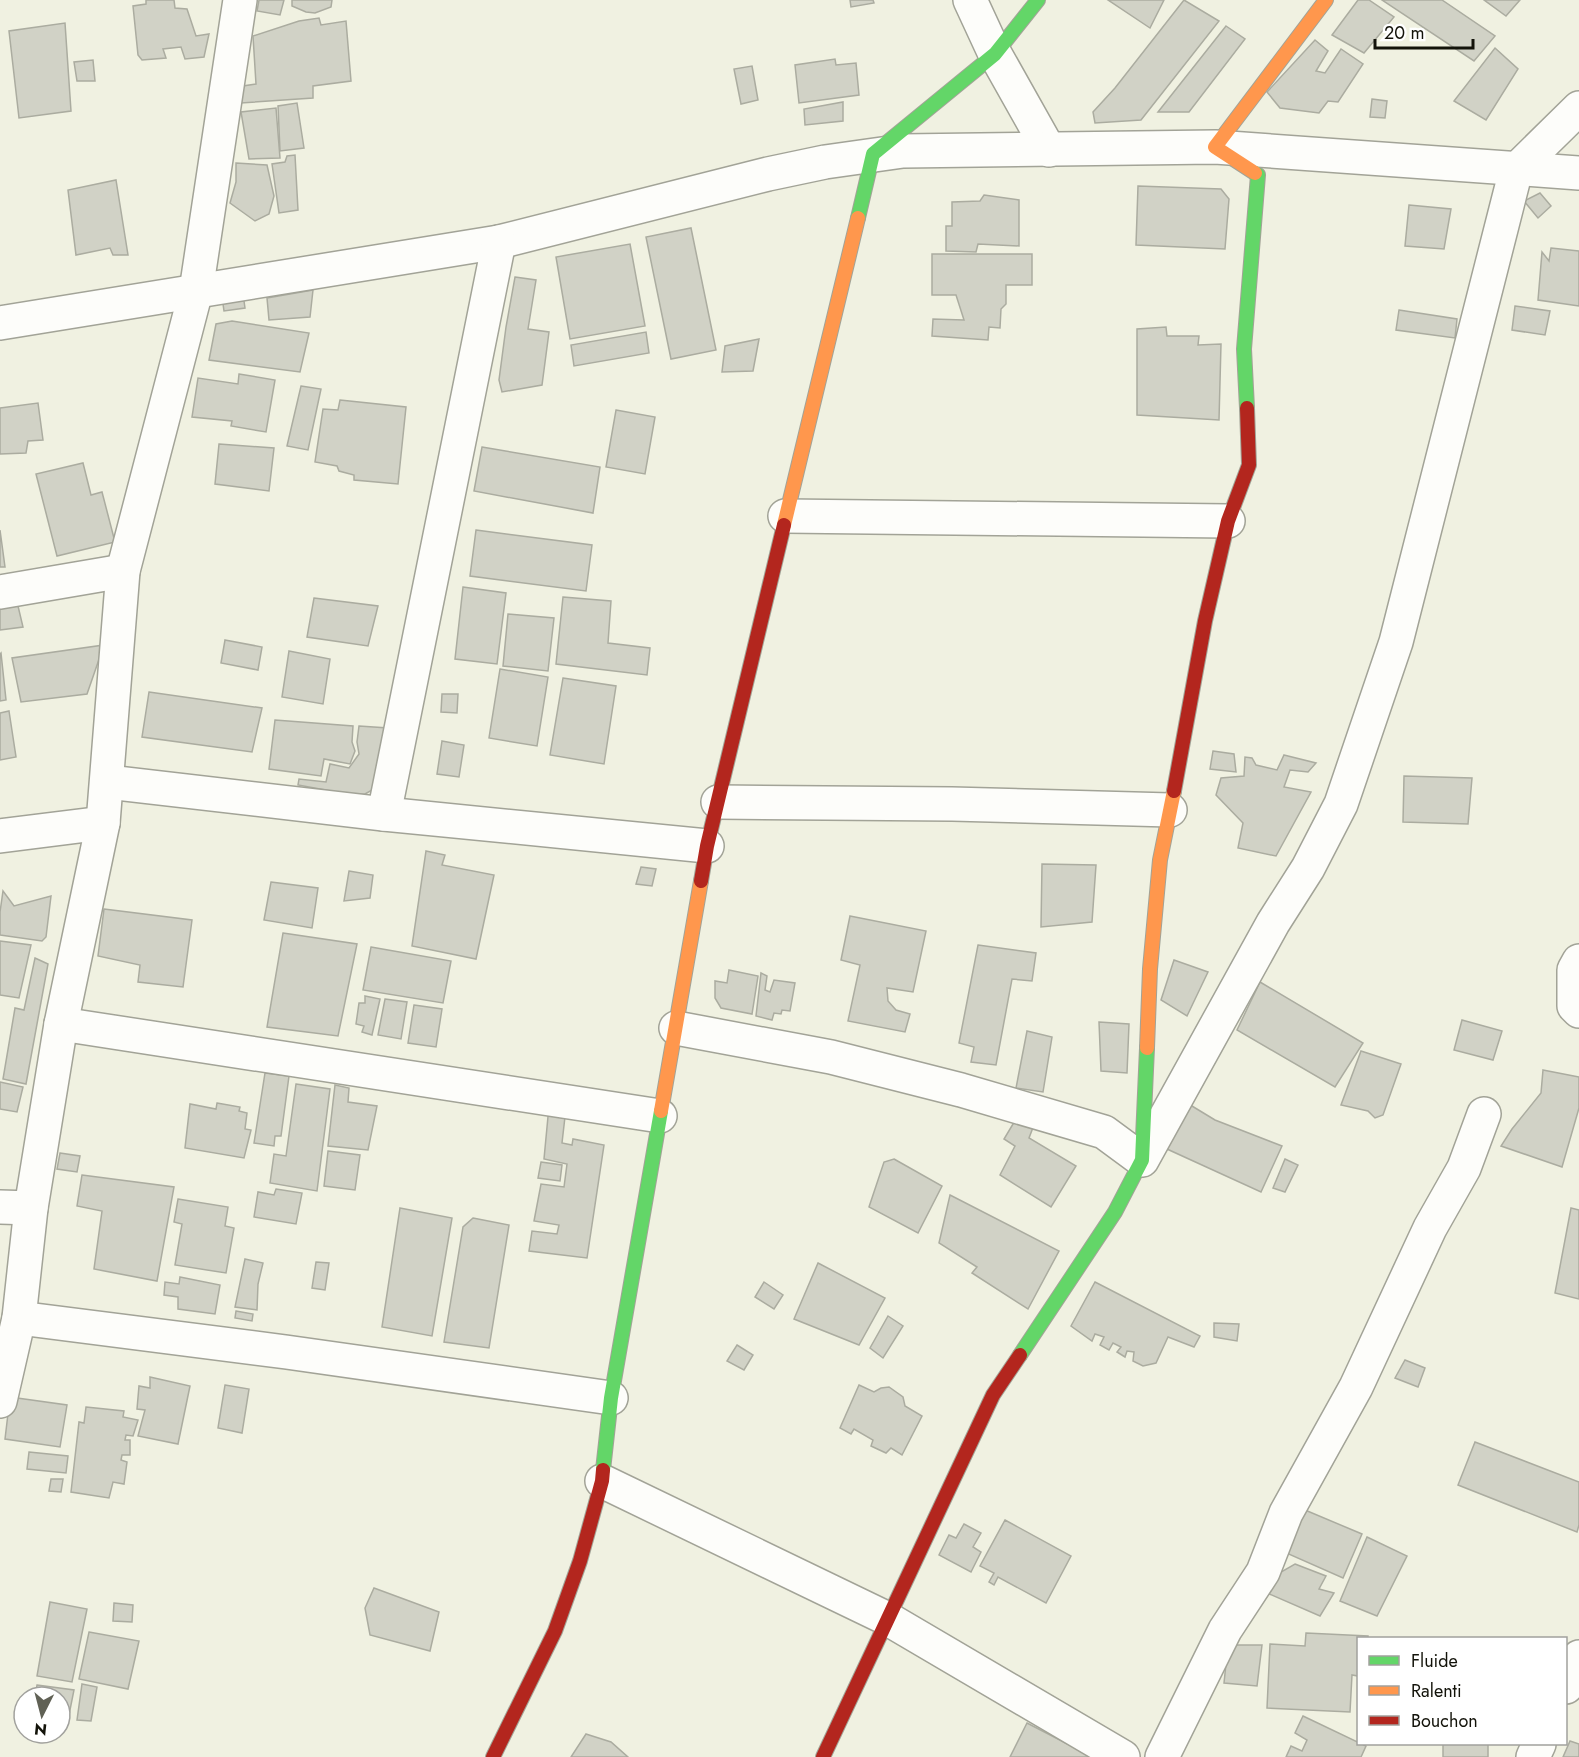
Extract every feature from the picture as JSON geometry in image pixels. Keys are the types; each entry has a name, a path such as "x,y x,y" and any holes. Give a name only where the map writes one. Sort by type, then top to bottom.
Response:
{"street":[{"path":"0,1401 19,1318 16,1208 62,1024 103,823 123,571 196,291 240,0"},
{"path":"970,0 995,54 1049,150"},
{"path":"493,1757 555,1630 580,1561 602,1481 611,1398 707,846 873,154 995,54 1038,0"},
{"path":"1215,147 1326,0"},
{"path":"823,1757 993,1395 1115,1212 1273,923 1308,868 1341,804 1396,642 1516,170 1579,108"},
{"path":"0,323 499,242 768,174 873,154 903,151 1215,147 1579,173"},
{"path":"1142,1160 1150,969 1160,860 1205,621 1228,521 1249,465 1244,349 1258,175 1215,147"},
{"path":"384,814 499,242"},
{"path":"786,516 1228,521"},
{"path":"0,592 123,571"},
{"path":"108,782 384,814 707,846"},
{"path":"718,802 952,804 1170,810"},
{"path":"0,836 103,823"},
{"path":"1579,961 1574,970 1574,1006 1579,1011"},
{"path":"62,1024 660,1116"},
{"path":"676,1028 831,1057 961,1090 1104,1132 1142,1160"},
{"path":"1162,1757 1224,1630 1263,1572 1286,1513 1356,1387 1430,1228 1464,1168 1484,1114"},
{"path":"19,1318 286,1352 611,1398"},
{"path":"602,1481 888,1619 1123,1757"}],"building":[{"path":"146,0 174,0 175,8 187,9 196,36 209,34 204,57 185,59 181,47 163,49 166,58 142,60 138,55 133,6 146,4"},
{"path":"259,0 284,0 280,15 257,11"},
{"path":"292,0 332,0 331,7 315,13 292,6"},
{"path":"850,0 873,0 874,3 851,7"},
{"path":"1108,0 1164,0 1150,28"},
{"path":"1184,0 1219,21 1141,120 1095,123 1093,112 1115,88"},
{"path":"1358,0 1369,0 1394,17 1364,53 1332,35"},
{"path":"1382,0 1442,0 1495,36 1474,61"},
{"path":"1484,0 1520,0 1506,16"},
{"path":"319,18 321,25 346,21 351,81 313,86 313,98 241,103 243,86 256,84 253,36 299,21"},
{"path":"65,23 71,111 19,118 9,31"},
{"path":"1226,26 1245,39 1189,112 1158,112"},
{"path":"1315,40 1328,51 1316,71 1325,73 1341,49 1363,64 1338,102 1328,101 1319,113 1280,108 1267,92"},
{"path":"1495,48 1518,69 1486,120 1454,101"},
{"path":"835,59 836,65 856,63 859,95 799,103 795,65"},
{"path":"93,60 95,81 77,81 74,62"},
{"path":"752,66 758,100 741,104 734,69"},
{"path":"1372,99 1387,101 1385,118 1370,117"},
{"path":"843,102 843,121 805,125 804,109"},
{"path":"297,103 304,148 280,151 278,106"},
{"path":"276,108 280,158 249,159 241,112"},
{"path":"295,155 298,210 279,213 272,164 285,162 287,156"},
{"path":"236,163 267,165 274,196 269,214 255,221 230,203 236,182"},
{"path":"116,180 128,255 113,255 110,248 76,255 68,190"},
{"path":"1138,186 1221,189 1229,199 1225,249 1136,245"},
{"path":"1540,193 1551,206 1538,218 1524,201"},
{"path":"984,195 1019,200 1019,246 978,244 976,252 946,251 946,226 952,226 952,202 980,201"},
{"path":"1409,205 1451,209 1444,249 1405,246"},
{"path":"691,228 716,350 671,359 646,237"},
{"path":"630,244 645,326 570,339 556,257"},
{"path":"1551,248 1579,251 1579,306 1538,300 1542,252 1549,261"},
{"path":"932,254 1032,254 1032,285 1006,285 1006,304 1001,309 1000,328 989,327 988,340 932,336 933,319 964,320 956,295 932,295"},
{"path":"515,277 536,280 528,329 549,332 542,385 502,392 499,380"},
{"path":"313,290 310,317 269,320 267,298"},
{"path":"243,294 245,308 224,311 222,297"},
{"path":"1515,306 1550,311 1545,335 1512,330"},
{"path":"1399,310 1457,319 1455,338 1396,330"},
{"path":"232,321 309,333 300,372 209,360 216,324"},
{"path":"1166,327 1167,336 1199,336 1198,345 1221,344 1219,420 1137,415 1137,329"},
{"path":"646,332 649,353 574,366 571,345"},
{"path":"759,339 753,371 722,372 725,346"},
{"path":"239,374 275,380 266,432 231,426 232,421 192,417 198,378 238,384"},
{"path":"301,386 321,389 308,450 287,446"},
{"path":"340,400 406,407 398,484 354,480 354,475 339,471 337,466 315,462 323,409 338,410"},
{"path":"38,403 43,440 28,441 26,453 0,454 0,408"},
{"path":"616,410 655,417 645,474 606,467"},
{"path":"219,444 274,448 269,491 215,484"},
{"path":"482,447 600,467 593,513 474,491"},
{"path":"83,463 91,495 102,492 115,542 57,556 36,474"},
{"path":"0,530 5,567 0,567"},
{"path":"476,530 592,545 586,591 470,576"},
{"path":"463,587 506,593 497,664 455,659"},
{"path":"563,597 611,601 608,643 650,648 647,675 556,664"},
{"path":"314,598 378,606 368,646 307,637"},
{"path":"18,606 23,627 0,630 0,608"},
{"path":"508,614 554,618 548,671 503,666"},
{"path":"225,640 262,647 258,670 221,663"},
{"path":"104,645 87,694 21,702 12,658"},
{"path":"289,651 330,659 323,704 282,697"},
{"path":"0,654 6,700 0,701"},
{"path":"500,669 548,677 537,746 489,738"},
{"path":"563,678 616,686 604,764 550,755"},
{"path":"149,692 262,708 252,752 142,737"},
{"path":"442,694 458,694 457,713 441,712"},
{"path":"9,711 16,757 0,760 0,713"},
{"path":"275,720 353,726 352,742 355,751 350,764 324,759 321,776 269,769"},
{"path":"359,726 388,728 374,789 365,794 353,795 298,785 299,779 326,782 330,764 349,768 359,754 357,742"},
{"path":"442,741 464,745 459,777 437,774"},
{"path":"1213,751 1234,754 1236,772 1210,769"},
{"path":"1284,755 1316,763 1308,772 1290,770 1284,787 1311,792 1276,856 1238,848 1243,823 1216,795 1221,778 1244,776 1245,757 1252,758 1256,765 1277,770"},
{"path":"1404,776 1472,778 1468,824 1403,822"},
{"path":"426,851 445,855 442,865 494,875 476,959 412,946"},
{"path":"1042,864 1096,865 1092,922 1041,927"},
{"path":"641,867 656,869 652,886 636,884"},
{"path":"349,871 373,875 370,898 344,901"},
{"path":"271,882 318,888 312,928 264,920"},
{"path":"3,891 14,906 51,896 46,937 42,941 0,935"},
{"path":"104,909 192,920 183,987 138,982 140,965 98,956"},
{"path":"850,916 926,931 913,992 887,988 888,1001 896,1010 910,1014 905,1032 848,1021 860,965 841,960"},
{"path":"283,933 357,944 338,1036 267,1027"},
{"path":"0,941 31,945 19,998 0,995"},
{"path":"978,945 1036,953 1032,981 1012,979 996,1065 971,1062 974,1047 959,1043"},
{"path":"371,947 451,961 443,1003 363,990"},
{"path":"35,958 48,964 26,1084 3,1079 15,1008 24,1010"},
{"path":"1174,960 1208,972 1187,1016 1161,1000"},
{"path":"729,970 758,976 752,1014 721,1008 715,998 715,981 727,983"},
{"path":"761,973 767,976 765,990 770,992 774,980 795,983 790,1011 782,1010 781,1014 774,1013 772,1020 756,1016"},
{"path":"1260,982 1363,1043 1335,1087 1237,1030"},
{"path":"365,996 380,999 372,1035 362,1032 364,1026 356,1024 359,1003 365,1003"},
{"path":"385,999 407,1002 401,1039 378,1035"},
{"path":"414,1005 442,1009 436,1047 408,1043"},
{"path":"1462,1020 1502,1031 1493,1060 1454,1050"},
{"path":"1099,1022 1129,1024 1127,1073 1101,1071"},
{"path":"1027,1031 1052,1037 1043,1092 1016,1088"},
{"path":"1361,1051 1401,1064 1383,1115 1375,1118 1368,1111 1341,1105"},
{"path":"1543,1070 1579,1077 1579,1108 1562,1167 1501,1146 1541,1093"},
{"path":"265,1073 289,1076 281,1136 275,1136 274,1146 254,1143"},
{"path":"0,1082 23,1087 17,1112 0,1109"},
{"path":"296,1084 330,1089 317,1191 270,1183 274,1154 286,1156"},
{"path":"335,1085 349,1088 348,1102 377,1106 368,1150 328,1146"},
{"path":"217,1103 240,1107 239,1111 247,1113 245,1129 251,1130 244,1158 185,1148 190,1104 216,1109"},
{"path":"1187,1103 1215,1120 1282,1146 1261,1192 1167,1149"},
{"path":"549,1106 566,1108 562,1143 572,1145 573,1139 604,1145 587,1258 529,1251 532,1231 557,1234 559,1225 534,1221 541,1184 564,1187 567,1164 544,1159"},
{"path":"1016,1119 1034,1125 1029,1138 1076,1166 1051,1207 1000,1175 1015,1146 1004,1139"},
{"path":"328,1151 360,1155 355,1190 324,1186"},
{"path":"60,1153 80,1156 77,1172 57,1169"},
{"path":"894,1159 942,1186 918,1233 869,1207 884,1162"},
{"path":"1285,1159 1298,1165 1285,1192 1273,1188"},
{"path":"541,1162 562,1165 560,1181 538,1178"},
{"path":"82,1175 174,1187 157,1281 94,1269 102,1211 77,1206"},
{"path":"276,1189 302,1193 296,1224 254,1217 258,1192 274,1195"},
{"path":"950,1195 1059,1251 1028,1309 972,1273 977,1267 939,1243"},
{"path":"178,1199 228,1207 225,1226 234,1228 226,1273 175,1265 182,1224 174,1222"},
{"path":"400,1208 452,1218 432,1336 382,1327"},
{"path":"1571,1208 1579,1210 1579,1299 1555,1293"},
{"path":"473,1218 509,1225 489,1348 444,1342 463,1227"},
{"path":"245,1259 263,1263 258,1284 257,1310 235,1307"},
{"path":"316,1262 329,1263 325,1290 312,1288"},
{"path":"818,1263 885,1298 859,1345 794,1319"},
{"path":"180,1277 220,1285 215,1314 178,1309 178,1297 164,1295 165,1282 179,1284"},
{"path":"764,1282 783,1295 774,1309 755,1297"},
{"path":"1095,1282 1200,1336 1194,1347 1168,1337 1156,1363 1143,1366 1133,1361 1134,1352 1127,1351 1125,1357 1117,1352 1121,1347 1113,1343 1109,1350 1100,1345 1104,1337 1095,1334 1092,1341 1071,1326"},
{"path":"236,1311 253,1314 252,1321 235,1318"},
{"path":"888,1316 903,1326 883,1358 870,1348"},
{"path":"1214,1323 1239,1324 1237,1341 1214,1337"},
{"path":"737,1345 753,1355 744,1370 727,1361"},
{"path":"1405,1360 1425,1368 1418,1387 1395,1378"},
{"path":"150,1377 190,1386 178,1444 138,1436 145,1410 137,1409 139,1386 150,1388"},
{"path":"225,1385 249,1389 242,1433 218,1428"},
{"path":"859,1385 874,1392 889,1387 903,1397 905,1406 922,1416 902,1455 891,1448 886,1453 871,1446 873,1440 854,1429 851,1434 840,1428"},
{"path":"10,1397 67,1405 60,1447 5,1439"},
{"path":"86,1407 124,1411 123,1417 138,1420 133,1436 126,1435 125,1440 130,1440 130,1455 122,1455 121,1460 127,1462 124,1484 113,1482 109,1498 71,1492 79,1422 84,1423"},
{"path":"1475,1442 1579,1482 1577,1532 1458,1485"},
{"path":"29,1452 68,1456 66,1473 27,1469"},
{"path":"51,1479 63,1479 61,1492 49,1491"},
{"path":"1305,1510 1362,1534 1343,1578 1284,1552"},
{"path":"1005,1520 1071,1556 1046,1603 998,1577 994,1585 989,1582 994,1573 980,1566"},
{"path":"964,1524 981,1533 973,1547 981,1552 971,1572 939,1555 949,1535 956,1538"},
{"path":"1367,1537 1407,1556 1377,1616 1340,1601"},
{"path":"1295,1564 1326,1576 1319,1589 1334,1593 1320,1616 1267,1593 1281,1572"},
{"path":"374,1588 439,1612 430,1651 370,1635 365,1608"},
{"path":"50,1602 87,1609 72,1682 37,1676"},
{"path":"114,1603 133,1605 132,1622 113,1621"},
{"path":"89,1632 139,1641 128,1689 79,1679"},
{"path":"1306,1633 1368,1636 1357,1637 1357,1676 1352,1675 1350,1712 1267,1708 1270,1644 1305,1646"},
{"path":"1228,1645 1262,1645 1257,1686 1224,1683"},
{"path":"82,1684 97,1687 91,1721 77,1720"},
{"path":"1303,1716 1357,1742 1357,1745 1366,1746 1361,1757 1286,1757 1291,1746 1302,1751 1307,1740 1295,1733"},
{"path":"1027,1723 1089,1755 1088,1757 1010,1757"},
{"path":"586,1734 611,1742 628,1757 571,1757"},
{"path":"1570,1741 1579,1744 1579,1757 1563,1757"},
{"path":"1443,1745 1488,1745 1488,1757 1443,1757"}],"traffic: fast":[{"path":"858,218 873,154 995,54 1038,0"},
{"path":"1247,408 1244,349 1258,175 1255,173"},
{"path":"1020,1355 1115,1212 1142,1160 1147,1048"},
{"path":"603,1470 611,1398 661,1111"}],"traffic: slow":[{"path":"1255,173 1215,147 1326,0"},
{"path":"784,525 858,218"},
{"path":"1147,1048 1150,969 1160,860 1174,791"},
{"path":"661,1111 701,881"}],"traffic: jam":[{"path":"1174,791 1205,621 1228,521 1249,465 1247,408"},
{"path":"701,881 707,846 784,525"},
{"path":"823,1757 993,1395 1020,1355"},
{"path":"493,1757 555,1631 580,1561 603,1470"}]}
